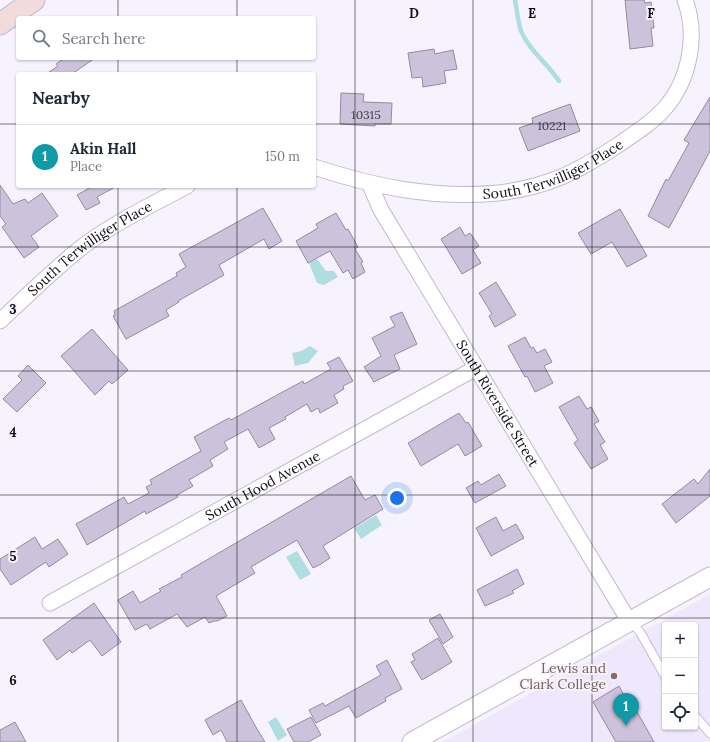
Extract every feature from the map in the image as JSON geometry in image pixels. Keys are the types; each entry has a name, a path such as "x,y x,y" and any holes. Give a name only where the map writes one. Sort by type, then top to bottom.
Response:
{"main road":[{"path":"0,24 34,0"}],"street":[{"name":"South Terwilliger Place","path":"316,168 370,184 440,194 497,193 517,190 559,179 592,162 645,126 664,109 675,95 685,72 690,52 690,17 685,0"},
{"name":"South Riverside Street","path":"370,184 381,210 629,621"},
{"name":"South Terwilliger Place","path":"0,321 63,263 94,238 183,188"},
{"name":"South Hood Avenue","path":"50,603 476,368"},
{"path":"412,742 710,577"}],"lane":[{"path":"629,621 640,632 662,671"},
{"path":"698,720 710,734"}],"shaded area":[{"path":"317,259 326,271 334,271 338,277 324,285 317,283 309,263"},
{"path":"310,346 318,351 308,363 295,366 292,353 301,351"},
{"path":"376,515 382,525 361,539 354,528"},
{"path":"297,551 311,574 300,580 286,557"},
{"name":"Lewis and Clark College","path":"710,594 710,742 441,742 450,738"},
{"path":"276,717 287,735 278,741 268,722"}],"building":[{"path":"625,0 644,0 645,3 651,2 654,28 651,28 653,46 630,49"},
{"path":"434,49 435,54 453,50 457,69 444,71 446,83 423,87 422,77 412,78 408,53"},
{"path":"62,60 92,60 75,72 49,72 58,66 56,64"},
{"path":"341,93 364,94 363,102 392,103 391,124 375,124 375,126 340,124"},
{"path":"710,97 710,151 669,228 648,216 666,179 668,181 689,143 684,140"},
{"path":"570,104 580,131 528,151 519,128 533,123 532,118"},
{"path":"0,185 13,204 25,199 28,203 42,193 58,216 31,236 39,247 24,258 2,227 6,224 0,216"},
{"path":"89,188 113,188 97,197 100,203 86,210 77,195"},
{"path":"263,208 282,241 269,249 264,239 219,265 224,275 178,301 179,302 166,310 169,316 126,339 113,316 115,315 114,311 177,276 176,273 186,267 179,254"},
{"path":"620,209 647,256 627,267 612,242 591,254 578,233"},
{"path":"336,213 346,230 348,229 358,247 355,249 363,262 361,263 365,272 353,279 348,270 343,273 330,251 308,263 296,241 318,228 316,224"},
{"path":"460,227 465,236 470,233 479,246 473,250 481,263 462,274 441,239"},
{"path":"496,282 516,315 495,327 489,316 492,314 479,293"},
{"path":"402,312 417,344 394,355 400,369 374,382 364,367 381,356 372,338 395,326 390,317"},
{"path":"92,329 128,370 112,384 109,381 95,395 61,356"},
{"path":"525,337 531,348 533,347 537,353 545,349 552,362 544,366 553,383 535,392 508,346"},
{"path":"339,357 353,381 343,386 344,389 334,395 338,403 320,413 318,408 311,412 307,404 285,417 286,419 269,428 275,439 259,448 248,429 224,442 228,449 210,460 213,466 189,480 193,486 177,495 178,497 146,514 145,511 87,545 76,524 124,497 128,504 149,493 146,487 152,484 150,480 201,451 194,437 229,418 231,420 303,381 304,384 331,369 327,363"},
{"path":"28,365 46,383 17,412 3,399 22,380 18,376"},
{"path":"579,396 587,409 591,407 599,421 594,424 605,442 600,445 608,459 591,469 574,443 578,440 559,407"},
{"path":"459,413 466,423 468,422 482,446 465,456 458,444 421,466 408,443"},
{"path":"710,469 710,496 676,523 662,504 694,479 698,484"},
{"path":"499,474 506,486 475,503 466,488 478,481 481,485"},
{"path":"351,476 365,500 375,495 383,509 323,546 330,558 313,568 297,540 251,567 255,573 216,596 227,616 209,623 205,617 187,627 177,614 150,629 147,624 135,630 118,600 133,591 140,603 161,591 159,589 182,577 181,575"},
{"path":"496,517 503,531 516,524 524,538 491,556 476,528"},
{"path":"35,537 42,549 58,539 68,554 49,567 46,562 11,585 0,569 0,559"},
{"path":"517,569 524,584 512,591 514,593 485,606 477,590"},
{"path":"94,603 121,642 102,656 90,640 72,653 70,650 57,660 43,640"},
{"path":"440,614 453,637 443,644 429,620"},
{"path":"438,638 452,662 422,680 411,662 415,660 412,654"},
{"path":"387,660 402,689 385,698 386,701 356,718 349,706 316,723 309,710 323,703 325,706 381,675 376,666"},
{"path":"619,686 633,712 636,710 654,742 616,742 593,702"},
{"path":"241,700 265,742 227,742 221,730 213,735 205,720"},
{"path":"311,717 321,735 308,742 294,742 287,729"},
{"path":"15,722 26,742 0,742 0,730"}],"waterway":[{"path":"515,0 520,27 524,38 559,81"}],"place":[{"name":"Lewis and Clark College","path":"614,676"},
{"name":"Akin Hall","path":"626,726"}]}
